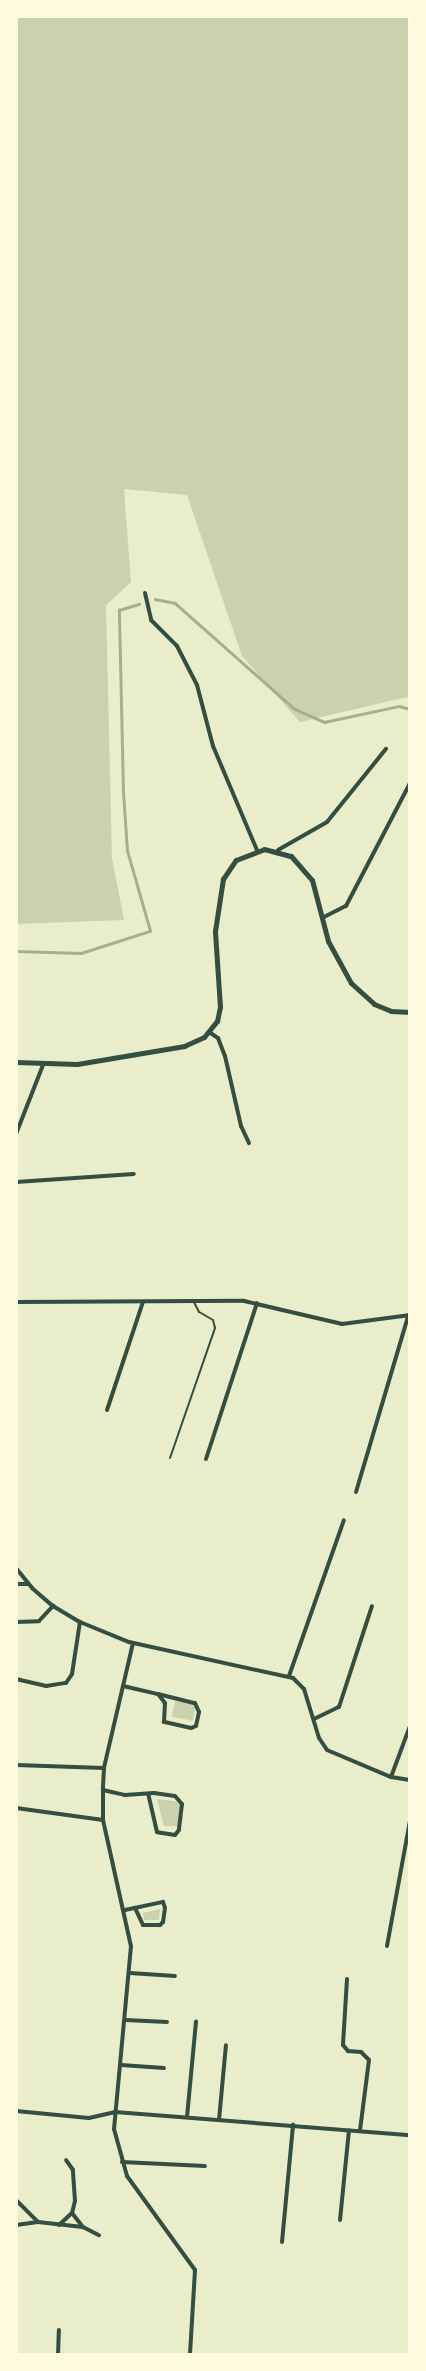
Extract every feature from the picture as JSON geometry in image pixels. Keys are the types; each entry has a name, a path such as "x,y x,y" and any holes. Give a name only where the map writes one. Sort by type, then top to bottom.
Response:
{"street":[{"path":"145,593 151,620 177,646 197,685 213,746 257,850"},
{"path":"278,850 327,822 386,749"},
{"path":"322,918 346,906 410,783"},
{"path":"16,1062 44,1065 77,1064 184,1046 210,1032 220,1007 215,931 223,879 236,860 257,850 278,850 296,860 312,880 332,953 351,983 374,1004 391,1011 410,1012"},
{"path":"210,1032 218,1038 225,1056 241,1126 249,1143"},
{"path":"16,1134 44,1065"},
{"path":"16,1182 134,1174"},
{"path":"16,1302 257,1303 332,1323 375,1322 409,1316 356,1492"},
{"path":"107,1410 143,1302"},
{"path":"206,1459 257,1303"},
{"path":"290,1676 344,1520"},
{"path":"16,1568 28,1584 53,1606 80,1622 133,1644 290,1676 304,1689 319,1738 327,1750 391,1778 410,1780"},
{"path":"16,1584 28,1584"},
{"path":"16,1622 39,1621 53,1606"},
{"path":"314,1719 338,1707 372,1606"},
{"path":"16,1679 46,1686 66,1682 72,1674 80,1622"},
{"path":"133,1644 104,1768 103,1790 103,1820 132,1946 114,2129 122,2162 130,2181 194,2266 197,2287 190,2355"},
{"path":"123,1686 158,1694 195,1703 199,1712 196,1726 191,1728 164,1722 165,1702 158,1694"},
{"path":"391,1778 410,1726"},
{"path":"16,1765 104,1768"},
{"path":"103,1790 125,1795 162,1793 180,1800 178,1833 157,1832 148,1794"},
{"path":"16,1808 103,1820"},
{"path":"386,1946 410,1821"},
{"path":"125,1910 163,1902 165,1908 163,1922 160,1925 143,1925 135,1908"},
{"path":"130,1973 174,1976"},
{"path":"347,1978 342,2045 348,2051 361,2052 369,2060 360,2130"},
{"path":"126,2020 167,2022"},
{"path":"187,2117 196,2021"},
{"path":"219,2120 226,2045"},
{"path":"121,2064 164,2068"},
{"path":"16,2112 89,2118 115,2112 410,2135"},
{"path":"282,2242 293,2125"},
{"path":"340,2220 349,2130"},
{"path":"66,2160 74,2178 72,2213 83,2227"},
{"path":"122,2162 205,2166"},
{"path":"16,2200 38,2222"},
{"path":"59,2225 72,2213"},
{"path":"16,2225 38,2222 83,2227 99,2235"},
{"path":"58,2355 59,2330"}],"lane":[{"path":"170,1458 215,1328 213,1320 199,1312 194,1302"}],"green space":[{"path":"16,16 410,16 410,700 407,697 300,722 242,656 187,495 124,489 131,582 106,605 112,858 124,920 16,924"},
{"path":"175,1701 196,1705 193,1721 172,1717"},
{"path":"157,1799 181,1802 177,1826 164,1826"},
{"path":"160,1909 159,1920 144,1920 143,1913"}],"waterway":[{"path":"155,599 175,603 295,709 324,722 399,706 410,709"},
{"path":"16,951 81,953 150,931 127,851 123,792 119,610 139,604"}]}
